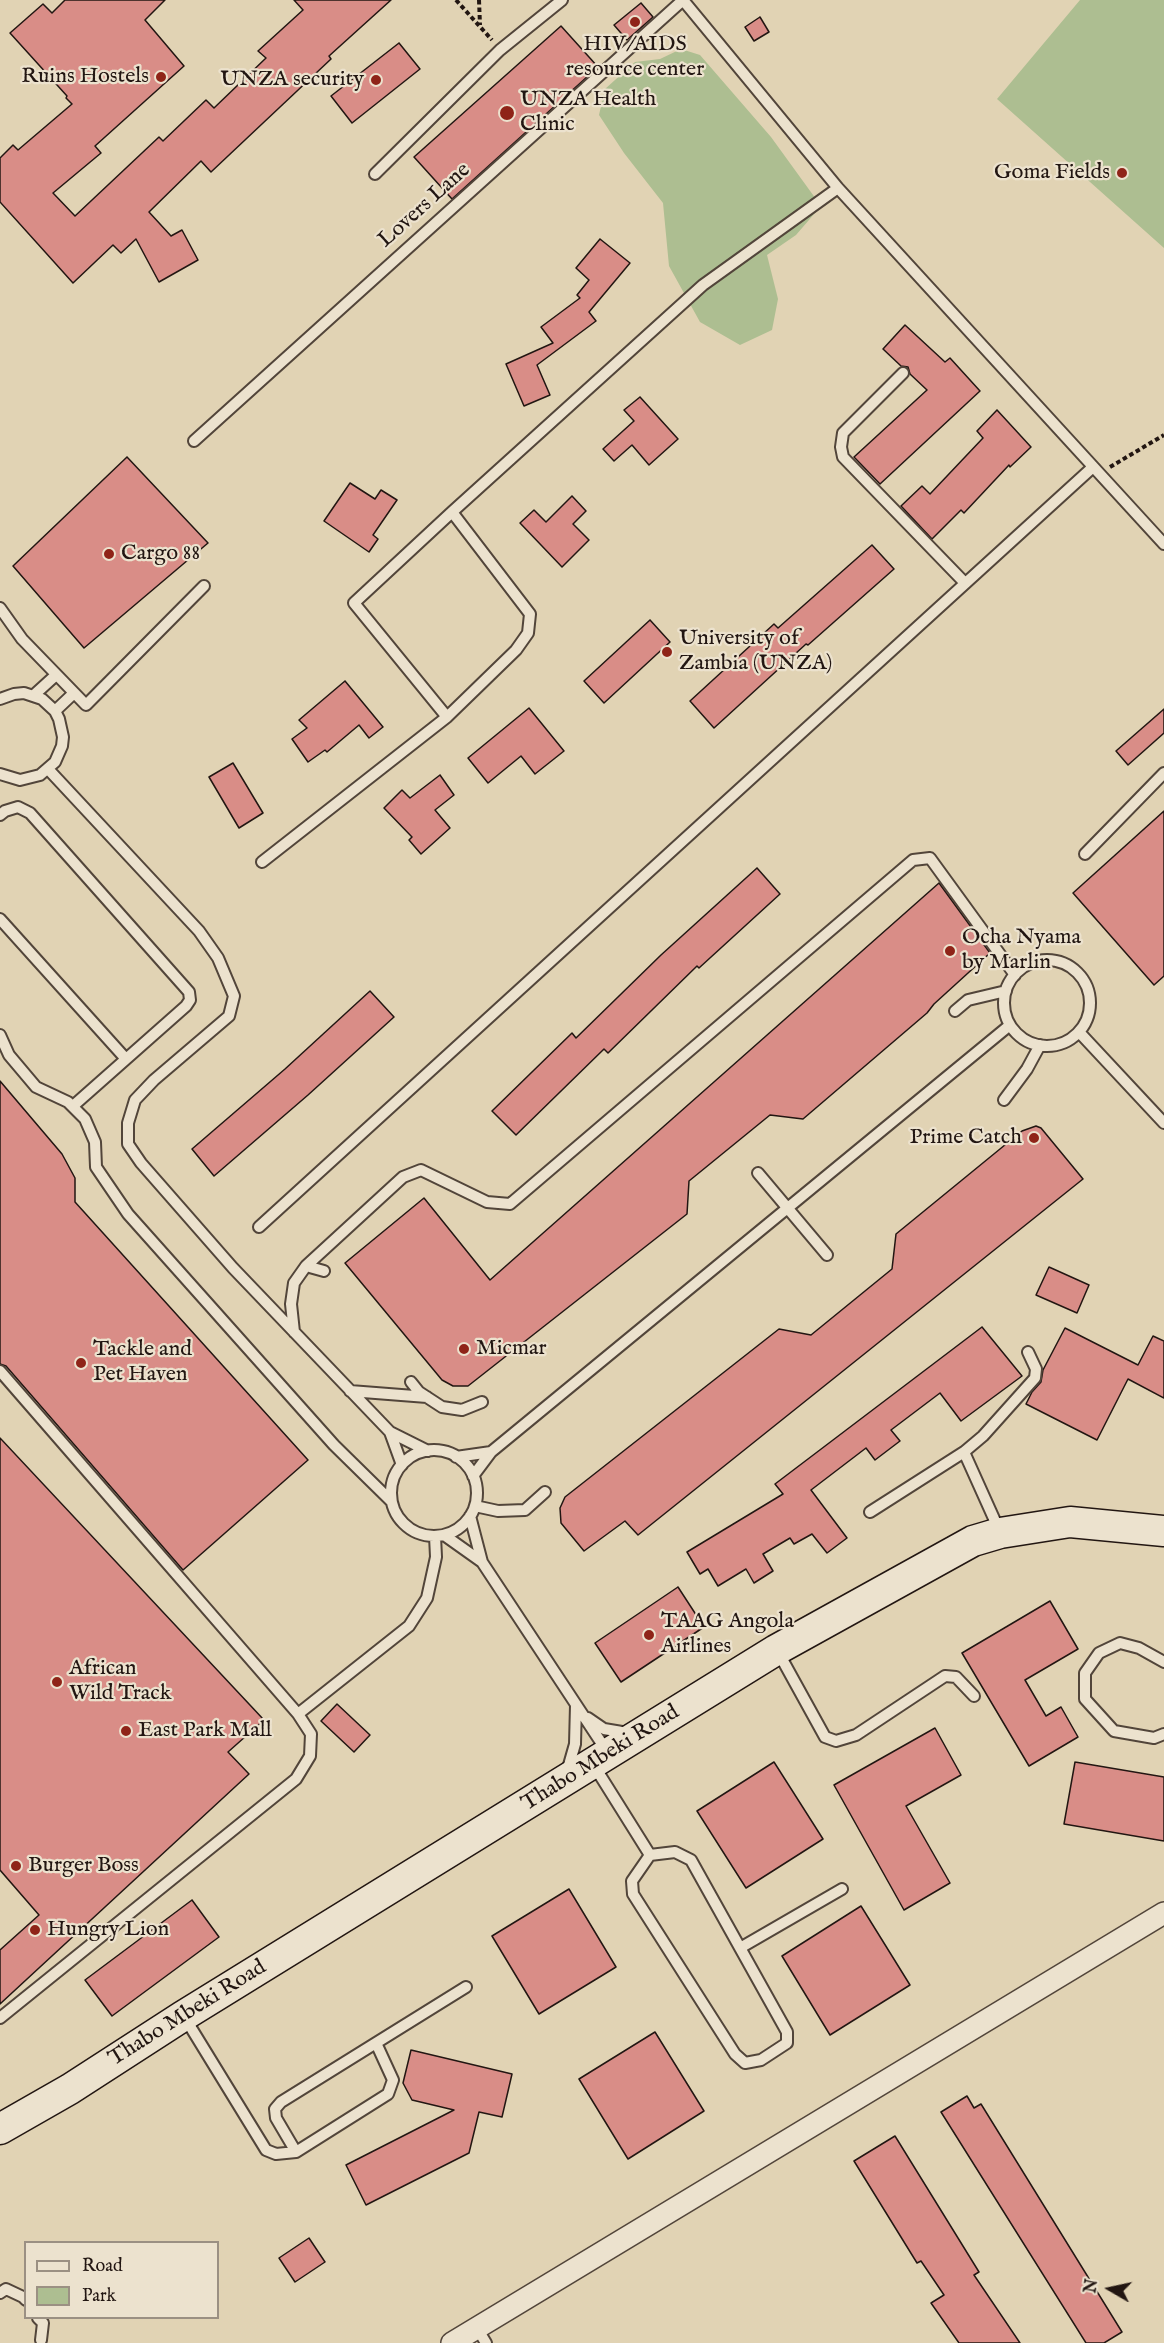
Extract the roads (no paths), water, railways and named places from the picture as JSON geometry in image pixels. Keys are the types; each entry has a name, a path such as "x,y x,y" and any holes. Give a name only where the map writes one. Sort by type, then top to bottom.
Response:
{"main road":[{"name":"Thabo Mbeki Road","path":"0,2129 70,2089 183,2016 642,1735 776,1650 973,1541 1000,1533 1070,1522 1164,1531"},
{"name":"Thabo Mbeki Road","path":"0,2117 70,2089"}],"street":[{"path":"452,2343 481,2336 1164,1913"}],"lane":[{"path":"375,174 500,50 562,0"},
{"path":"683,0 838,188 1164,544"},
{"name":"Lovers Lane","path":"194,441 683,0"},
{"path":"447,717 354,603 704,285 838,188"},
{"path":"903,373 843,433 841,447 843,457 965,583"},
{"path":"259,1227 965,583 1096,470"},
{"path":"262,862 447,717 516,650 528,633 530,614 452,512"},
{"path":"0,608 21,639 86,705 204,586"},
{"path":"34,696 56,675"},
{"path":"55,711 74,693"},
{"path":"0,699 14,694 42,699 55,711 63,737 59,754 48,769 40,775 20,780 0,774"},
{"path":"48,769 199,931 219,958 234,996 229,1016 154,1080 135,1100 128,1123 128,1144 148,1172 232,1268 390,1432 428,1451"},
{"path":"1085,854 1164,773"},
{"path":"0,815 18,807 30,813 189,992 190,1000 186,1006 73,1106"},
{"path":"294,1332 291,1304 294,1282 306,1266 403,1176 421,1170 487,1202 510,1204 913,860 930,858 1015,975"},
{"path":"0,919 126,1059"},
{"path":"1042,961 1062,963 1073,968 1086,984 1089,994 1089,1014 1079,1032 1060,1044 1040,1045 1023,1038 1010,1025 1004,1002 1006,991 1009,982 1022,968 1042,961"},
{"path":"955,1011 968,1000 1006,991"},
{"path":"473,1476 491,1452 1010,1025"},
{"path":"1079,1032 1164,1123"},
{"path":"0,1035 9,1055 36,1088 58,1095 85,1119 91,1130 96,1167 128,1214 334,1445 392,1502 400,1519 423,1535 439,1536 462,1526 473,1511"},
{"path":"1004,1100 1027,1069 1040,1045"},
{"path":"758,1173 827,1255"},
{"path":"306,1266 324,1271"},
{"path":"870,1512 964,1452 983,1436 1035,1378 1036,1369 1028,1352"},
{"path":"0,1371 298,1714 311,1734 310,1756 296,1779 0,2018"},
{"path":"411,1382 419,1392 442,1407 462,1410 482,1402"},
{"path":"350,1391 428,1398"},
{"path":"390,1432 402,1465"},
{"path":"392,1502 391,1485 402,1465 414,1456 437,1450 464,1462 477,1488 473,1511 482,1562 588,1719 604,1729 642,1735"},
{"path":"456,1457 491,1452"},
{"path":"964,1452 1000,1533"},
{"path":"473,1511 525,1510 545,1492"},
{"path":"298,1714 409,1626 427,1598 439,1536"},
{"path":"439,1536 482,1562"},
{"path":"1164,1662 1139,1648 1120,1643 1099,1653 1085,1673 1085,1699 1114,1731 1154,1738 1164,1734"},
{"path":"776,1650 825,1737 836,1741 856,1735 945,1677 956,1677 974,1696"},
{"path":"576,1704 650,1855"},
{"path":"562,1783 575,1744 576,1704"},
{"path":"675,1852 691,1860 787,2032 787,2043 761,2060 745,2063 735,2054 633,1894 632,1881 650,1855 675,1852"},
{"path":"740,1948 842,1889"},
{"path":"296,2152 276,2118 275,2109 281,2102 466,1987"},
{"path":"183,2016 266,2150 276,2154 296,2152 388,2094 393,2080 376,2043"},
{"path":"0,2294 6,2289 24,2298"},
{"path":"39,2319 43,2323 41,2340"}],"place":[{"name":"HIV/AIDS resource center","path":"635,22"},
{"name":"Ruins Hostels","path":"161,77"},
{"name":"UNZA security","path":"376,80"},
{"name":"UNZA Health Clinic","path":"507,113"},
{"name":"Goma Fields","path":"1122,173"},
{"name":"Cargo 88","path":"109,554"},
{"name":"University of Zambia (UNZA)","path":"667,652"},
{"name":"Ocha Nyama by Marlin","path":"950,951"},
{"name":"Prime Catch","path":"1034,1138"},
{"name":"Micmar","path":"464,1349"},
{"name":"Tackle and Pet Haven","path":"81,1363"},
{"name":"TAAG Angola Airlines","path":"649,1635"},
{"name":"African Wild Track","path":"57,1682"},
{"name":"East Park Mall","path":"126,1731"},
{"name":"Burger Boss","path":"16,1866"},
{"name":"Hungry Lion","path":"35,1930"}]}
